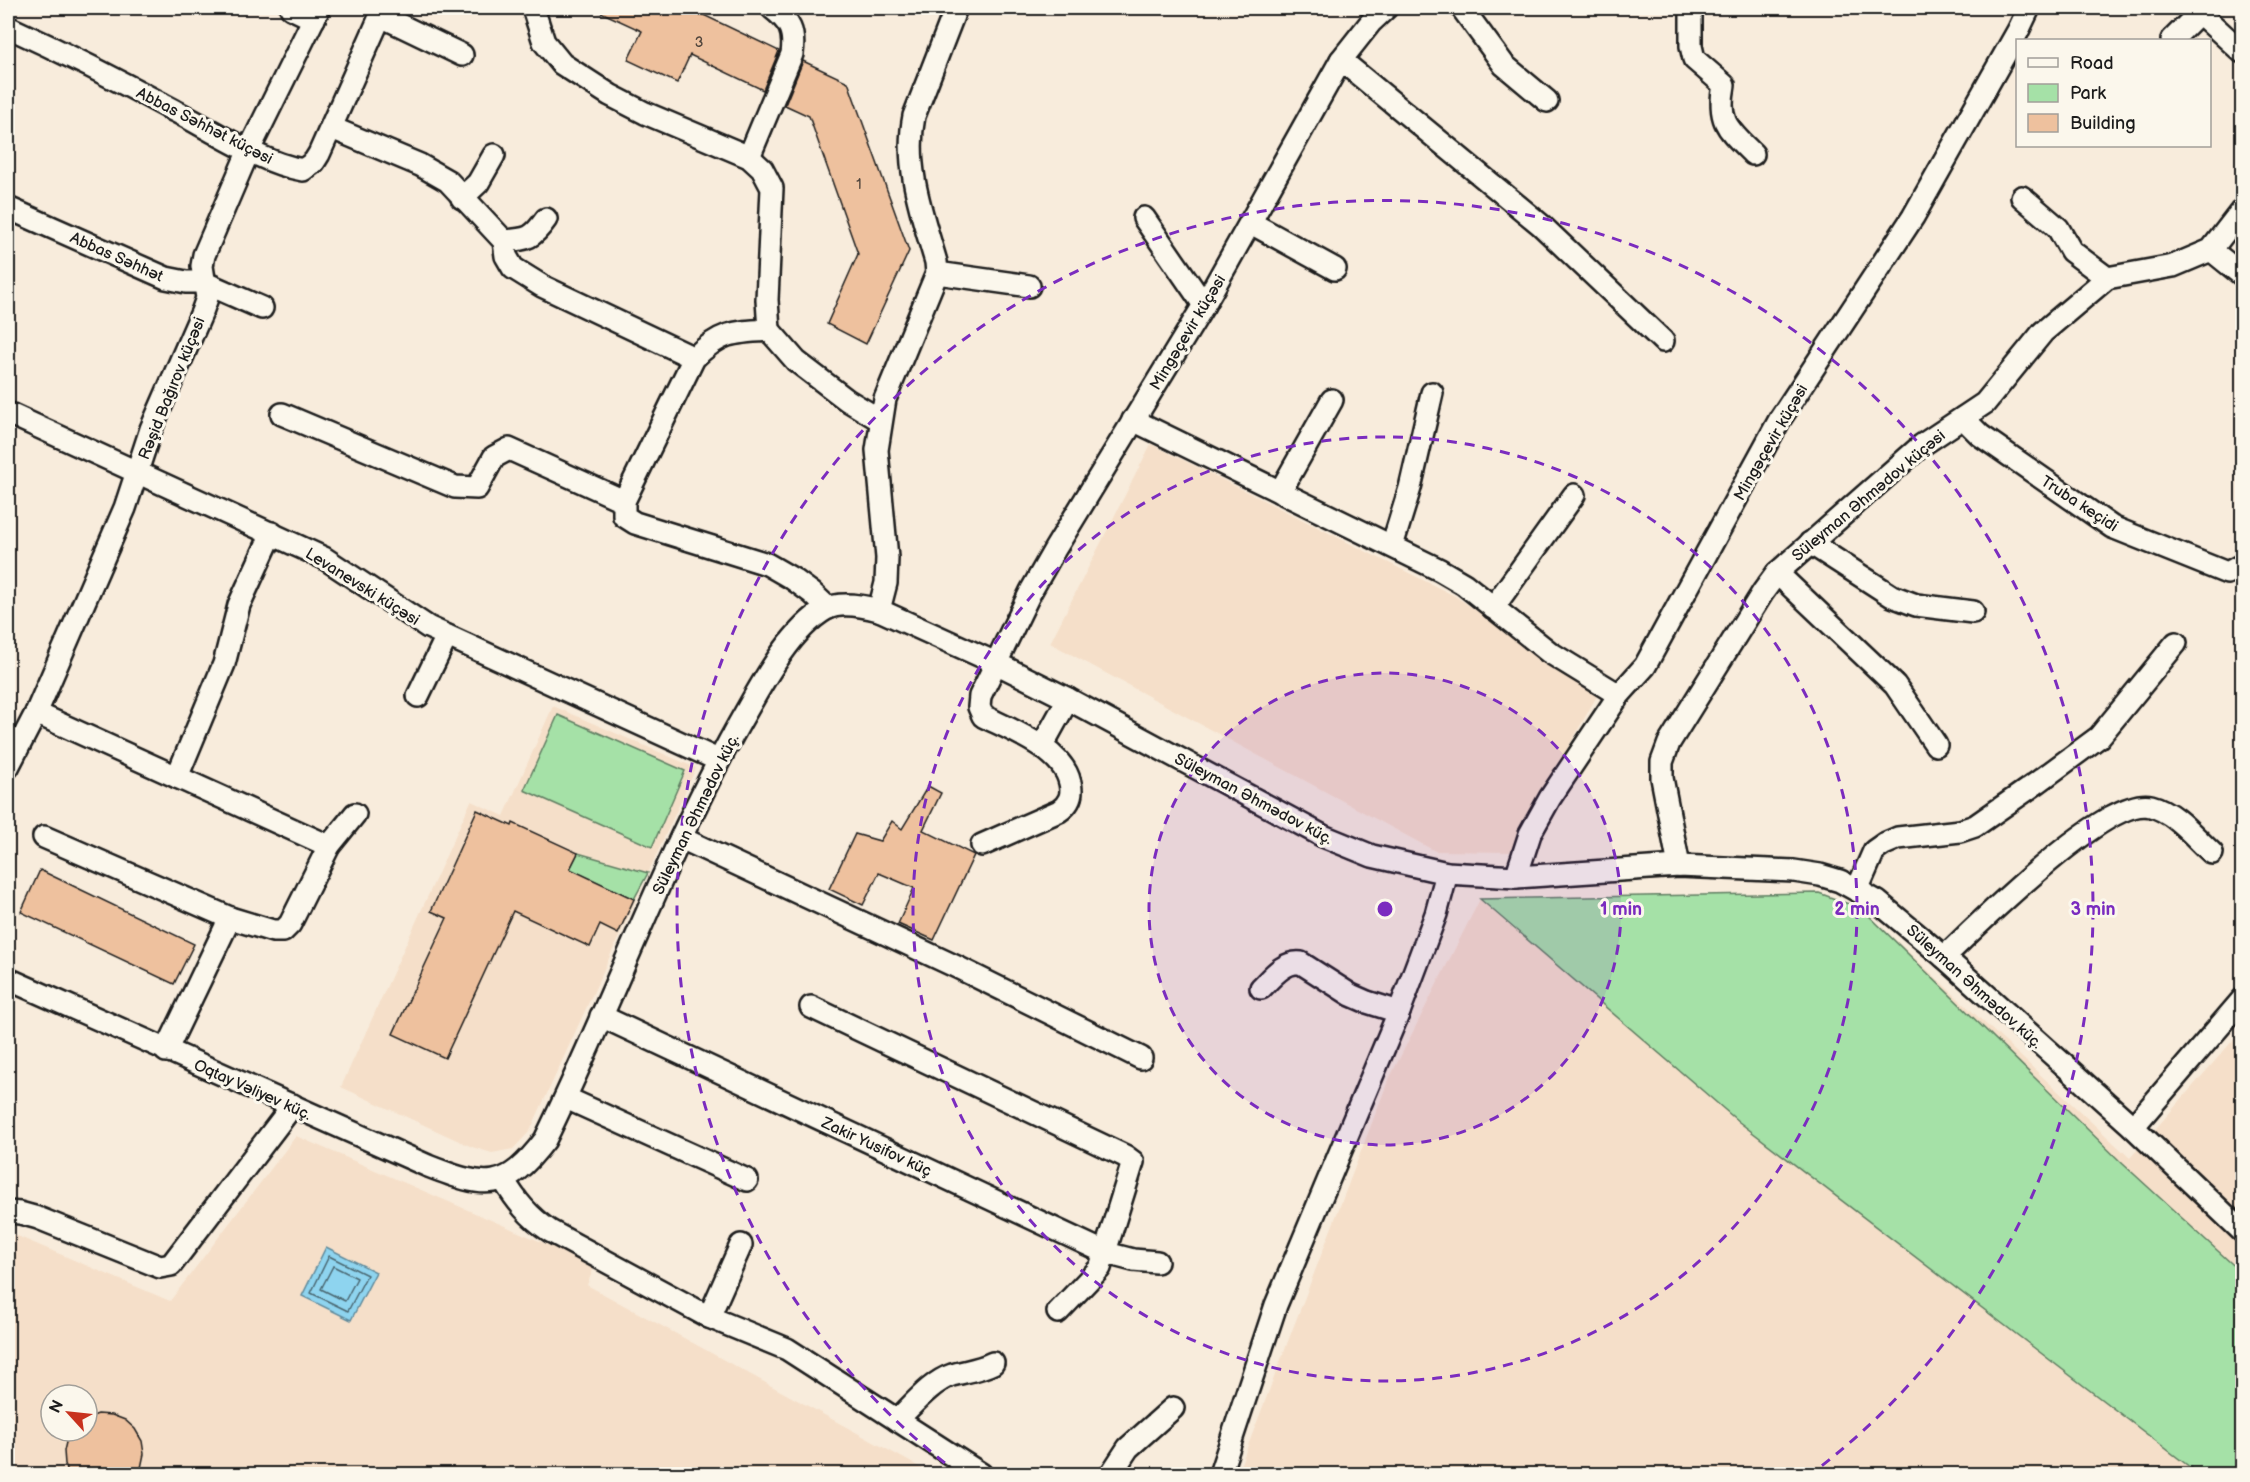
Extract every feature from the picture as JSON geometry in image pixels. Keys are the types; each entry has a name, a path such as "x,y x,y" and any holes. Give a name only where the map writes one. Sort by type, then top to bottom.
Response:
{"street":[{"path":"291,8 317,13"},
{"path":"533,8 544,42 562,64 610,95 645,113 748,157 762,169 772,188 767,300 769,330 796,361 847,400 880,420"},
{"path":"748,157 792,54 794,39 789,26 783,17 772,8"},
{"path":"879,610 886,583 877,450 880,420 885,399 937,273 936,262 917,197 911,159 911,131 914,116 956,8"},
{"name":"Mingəçevir küçəsi","path":"1042,746 983,716 979,706 980,696 1055,549 1204,305 1341,60 1371,22 1386,8"},
{"path":"1462,8 1504,65 1548,101"},
{"path":"1691,8 1691,46 1694,59 1724,85 1721,100 1722,117 1730,131 1753,154"},
{"name":"Mingəçevir küçəsi","path":"1516,877 1530,834 1550,798 1619,695 1645,666 1780,419 1913,217 2029,8"},
{"path":"2173,39 2196,10 2242,52"},
{"path":"383,12 462,55"},
{"name":"Abbas Səhhət küçəsi","path":"8,27 89,64 249,150 292,168 303,170 314,162 332,128 383,12"},
{"name":"Rəşid Bağırov küçəsi","path":"8,767 36,713 125,508 151,429 202,312 207,298 203,282 204,255 249,150 317,13"},
{"path":"1341,60 1541,225 1663,341"},
{"path":"332,128 420,165 448,181 504,241 506,256 513,268 542,286 694,358"},
{"path":"462,198 478,183 494,155"},
{"path":"2022,197 2058,228 2071,251 2108,278"},
{"name":"Abbas Səhhət","path":"8,208 166,278 186,282 203,282 262,308"},
{"name":"Süleyman Əhmədov küçəsi","path":"1679,866 1662,778 1662,762 1669,743 1776,573 1922,445 1985,403 2043,332 2108,278 2173,266 2211,250 2242,210"},
{"path":"504,241 528,239 537,232 546,219"},
{"path":"1144,219 1204,305"},
{"path":"1251,223 1335,268"},
{"path":"2211,250 2242,275"},
{"path":"937,273 1029,286"},
{"path":"769,330 725,335 709,343 694,358 624,501 624,516 635,523 767,564 802,586 828,608"},
{"path":"1392,546 1410,488 1432,393"},
{"path":"1280,492 1332,400"},
{"name":"Levanevski küçəsi","path":"8,413 324,558 428,627 718,760"},
{"path":"282,414 454,487 477,488 494,457 508,449 624,501"},
{"name":"Truba keçidi","path":"1963,418 1980,435 2112,527 2238,574"},
{"path":"1133,420 1392,546 1464,584 1549,652 1619,695"},
{"path":"1493,608 1574,495"},
{"path":"177,777 224,664 239,605 272,533"},
{"path":"1810,543 1892,596 1916,605 1973,612"},
{"path":"1776,573 1895,684 1936,745"},
{"name":"Süleyman Əhmədov küç.","path":"503,1179 518,1171 545,1140 718,760 782,654 800,632 828,608 845,605 879,610 996,663 1068,699 1323,836 1372,856 1447,873 1516,877 1679,866 1794,872 1820,875 1857,890 1895,915 1944,957 2133,1127 2242,1231"},
{"path":"418,696 447,636"},
{"path":"1857,890 1874,851 1884,844 1898,838 1959,831 1975,826 2099,736 2176,643"},
{"path":"982,845 1068,805 1072,790 1068,773 1042,746 1068,699"},
{"path":"36,713 329,846"},
{"path":"1944,957 2026,879 2065,847 2124,810 2140,805 2151,806 2171,816 2212,853"},
{"path":"44,837 230,918 273,931 283,931 290,924 329,846 355,814"},
{"path":"681,838 949,963 1141,1058"},
{"path":"1220,1474 1276,1305 1398,1012 1436,914 1447,873"},
{"path":"166,1051 230,918"},
{"path":"1261,988 1283,968 1294,962 1301,963 1352,995 1398,1012"},
{"name":"Oqtay Vəliyev küç.","path":"8,978 407,1158 460,1179 480,1182 503,1179"},
{"path":"2133,1127 2242,1000"},
{"path":"811,1007 1133,1162 1100,1268 1058,1312"},
{"name":"Zakir Yusifov küç","path":"601,1016 1106,1253 1133,1260 1157,1262"},
{"path":"566,1098 747,1180"},
{"path":"8,1212 38,1218 160,1267 171,1265 293,1105"},
{"path":"503,1179 518,1204 535,1221 709,1317 787,1349 981,1474"},
{"path":"709,1317 741,1245"},
{"path":"897,1420 930,1389 950,1376 978,1370 993,1363"},
{"path":"1110,1474 1128,1448 1173,1408"}],"shaded area":[{"path":"1151,444 1455,596 1598,694 1510,852 1435,851 1050,643"},
{"path":"553,706 696,768 530,1131 513,1149 492,1153 472,1147 341,1087 471,801 504,816"},
{"path":"1819,893 1862,909 2130,1158 2242,1030 2242,1474 1237,1474 1388,1081 1480,899"},
{"path":"296,1136 595,1265 587,1285 932,1474 8,1474 8,1232 170,1301"}],"green space":[{"path":"558,715 685,771 652,847 524,790"},
{"path":"578,853 648,873 634,899 570,869"},
{"path":"1819,893 1862,909 2123,1164 2242,1273 2242,1474 2199,1474 1739,1122 1480,899"}],"water":[{"path":"326,1247 376,1272 351,1320 302,1296"}],"building":[{"path":"592,8 689,8 779,51 763,90 690,55 677,83 628,60 642,31"},
{"path":"803,61 848,82 909,251 866,344 827,324 858,254 809,116 785,105"},
{"path":"928,786 941,793 923,830 974,855 934,940 898,924 914,888 879,873 863,905 829,889 855,834 880,841 892,821 902,829"},
{"path":"477,810 512,826 513,823 578,853 570,869 634,899 618,934 600,925 590,947 513,911 445,1058 393,1034 447,918 431,911"},
{"path":"40,870 194,944 174,984 21,912"},
{"path":"99,1414 112,1415 125,1420 135,1429 142,1441 144,1454 137,1474 69,1474 64,1451 66,1443 99,1443"}]}
